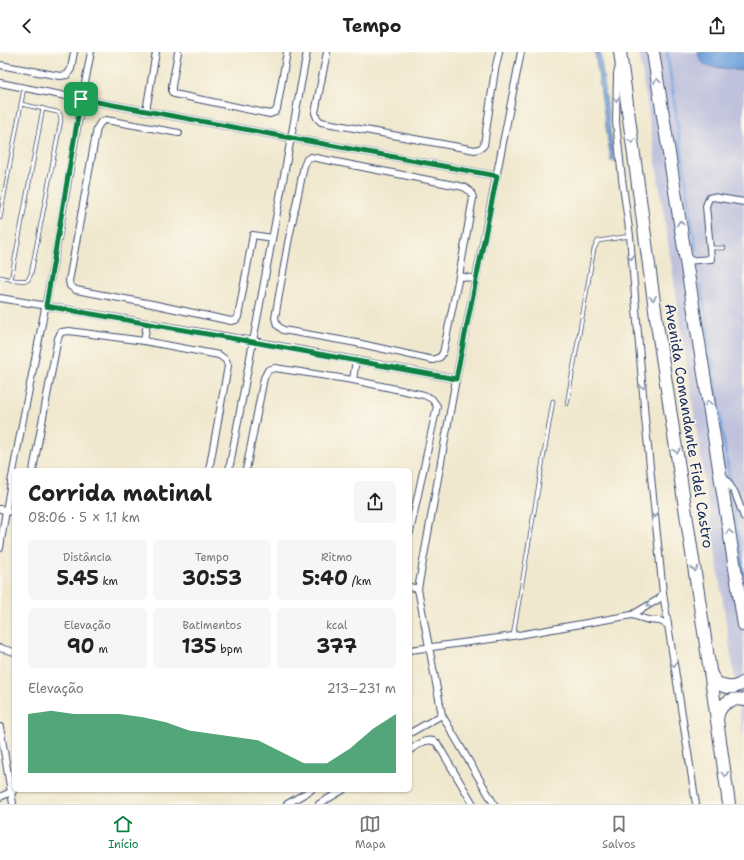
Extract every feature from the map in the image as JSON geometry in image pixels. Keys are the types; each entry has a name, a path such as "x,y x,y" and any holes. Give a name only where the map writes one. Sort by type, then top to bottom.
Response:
{"highway":[{"name":"Avenida Comandante Fidel Castro","path":"653,52 744,625"},
{"name":"Avenida Comandante Fidel Castro","path":"621,57 657,324 729,804"},
{"path":"710,671 712,677 726,687 736,687 744,682"},
{"path":"718,723 719,710 726,703 734,699 744,700"}],"street":[{"path":"0,65 60,76 67,75 71,69 74,52"},
{"path":"0,548 3,510 46,306 81,99 91,52"},
{"path":"146,111 156,52"},
{"path":"178,52 172,86 172,92 174,94 270,114 275,112 277,109 287,52"},
{"path":"228,468 308,52"},
{"path":"327,52 315,113 317,118 322,122 475,150 484,145 499,52"},
{"path":"494,804 442,715 418,589 456,379 521,52"},
{"path":"621,57 617,74 616,122 630,236 645,418 663,593 696,804"},
{"path":"0,84 497,176"},
{"path":"179,133 106,120 101,122 97,128 69,281 70,286 76,290 152,304 231,322 236,320 238,317 253,234 272,238"},
{"path":"311,156 464,187 471,192 473,198 459,276 444,353 440,357 433,360 357,343 283,330 278,326 275,318 288,243 302,174 307,159 311,156"},
{"path":"686,261 711,259 706,206 709,198 713,197 744,202"},
{"path":"459,276 476,279"},
{"path":"0,298 356,360 456,379"},
{"path":"144,341 147,323"},
{"path":"33,468 58,338 61,332 69,331 144,341 219,355 226,360 228,366 209,468"},
{"path":"353,380 356,360"},
{"path":"246,468 264,378 268,370 275,368 353,380 424,395 432,399 437,406 412,523"},
{"path":"719,468 735,493 744,517"},
{"path":"412,588 418,589"},
{"path":"412,650 513,636 632,615 659,599 663,593"},
{"path":"632,615 668,625"},
{"path":"0,648 12,651"},
{"path":"412,732 442,715"},
{"path":"0,727 12,791 0,797"},
{"path":"412,749 424,741 434,740 473,804"},
{"path":"12,792 14,804"},
{"path":"287,804 308,792"},
{"path":"319,804 340,792"}],"lane":[{"path":"0,218 24,88"},
{"path":"0,277 23,281 28,280 31,274 61,120 60,114 57,112 21,104"},
{"path":"11,280 43,108"},
{"path":"0,188 6,189"},
{"path":"567,404 594,249 598,241 630,236"},
{"path":"710,248 724,248"},
{"path":"513,636 553,402"}],"shaded area":[{"path":"639,52 744,52 744,740"}],"water":[{"path":"595,52 600,52 614,161 611,161"},
{"path":"698,52 744,52 744,71 708,66 701,60"}],"waterway":[{"path":"667,52 696,250"},
{"path":"701,285 730,482"},
{"path":"731,491 744,575"}],"route":[{"path":"81,99 497,176 456,379 46,306 81,99"}]}
